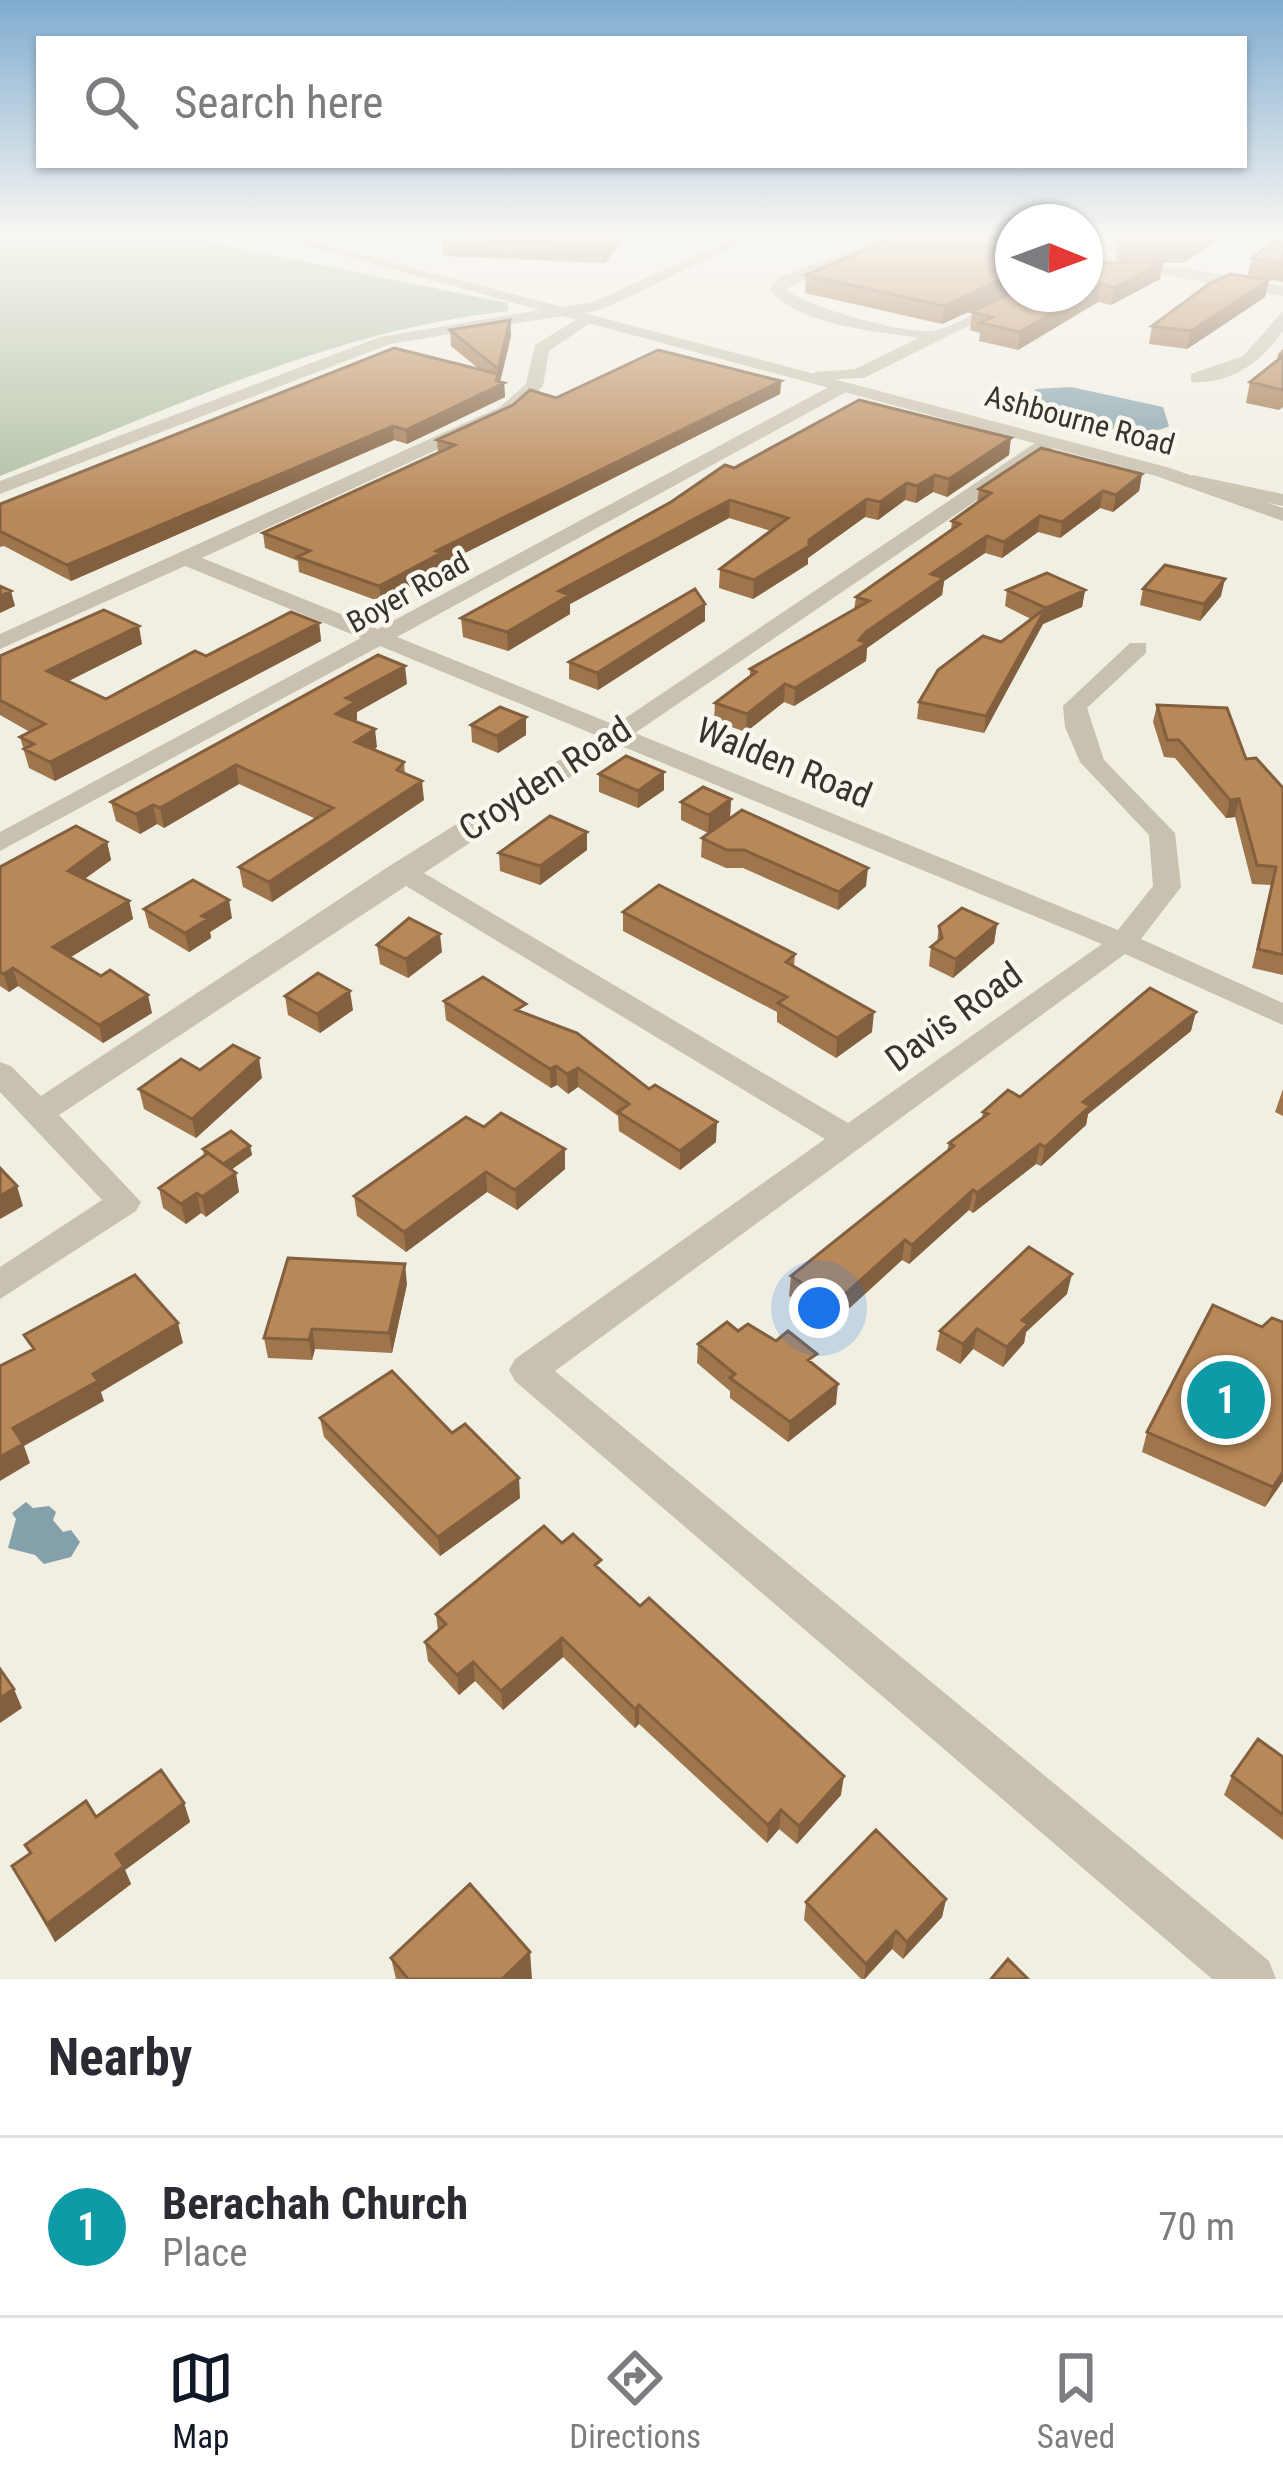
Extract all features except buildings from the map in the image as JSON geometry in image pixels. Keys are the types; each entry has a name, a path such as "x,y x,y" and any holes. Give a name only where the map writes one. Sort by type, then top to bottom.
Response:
{"street":[{"path":"0,488 358,349 453,326"},
{"path":"0,642 518,403 534,386 541,349 566,326"},
{"name":"Ashbourne Road","path":"620,326 1193,481 1283,514"},
{"path":"890,326 939,337"},
{"path":"803,376 858,374 960,326"},
{"path":"1197,378 1230,373 1255,358 1276,326"},
{"path":"900,403 876,384 924,354 921,347"},
{"name":"Boyer Road","path":"0,843 386,639 842,387"},
{"name":"Croyden Road","path":"40,1112 401,871 618,734 1048,443"},
{"path":"1193,481 1283,500"},
{"name":"Walden Road","path":"187,559 1123,942 1283,1015"},
{"name":"Davis Road","path":"1138,648 1075,706 1075,737 1091,765 1162,833 1167,887 1123,942 528,1370 1251,1979"},
{"path":"401,871 852,1140"},
{"path":"0,1073 124,1202 0,1285"}],"green space":[{"path":"0,326 420,326 250,376 0,476"}],"water":[{"path":"1071,387 1163,407 1169,426 1140,431 1097,426 1025,403 1036,389"},
{"path":"26,1502 33,1508 49,1506 63,1532 71,1530 80,1542 71,1557 44,1564 35,1555 8,1548 16,1519 12,1513"}],"place":[{"name":"Berachah Church","path":"1226,1400"}]}
